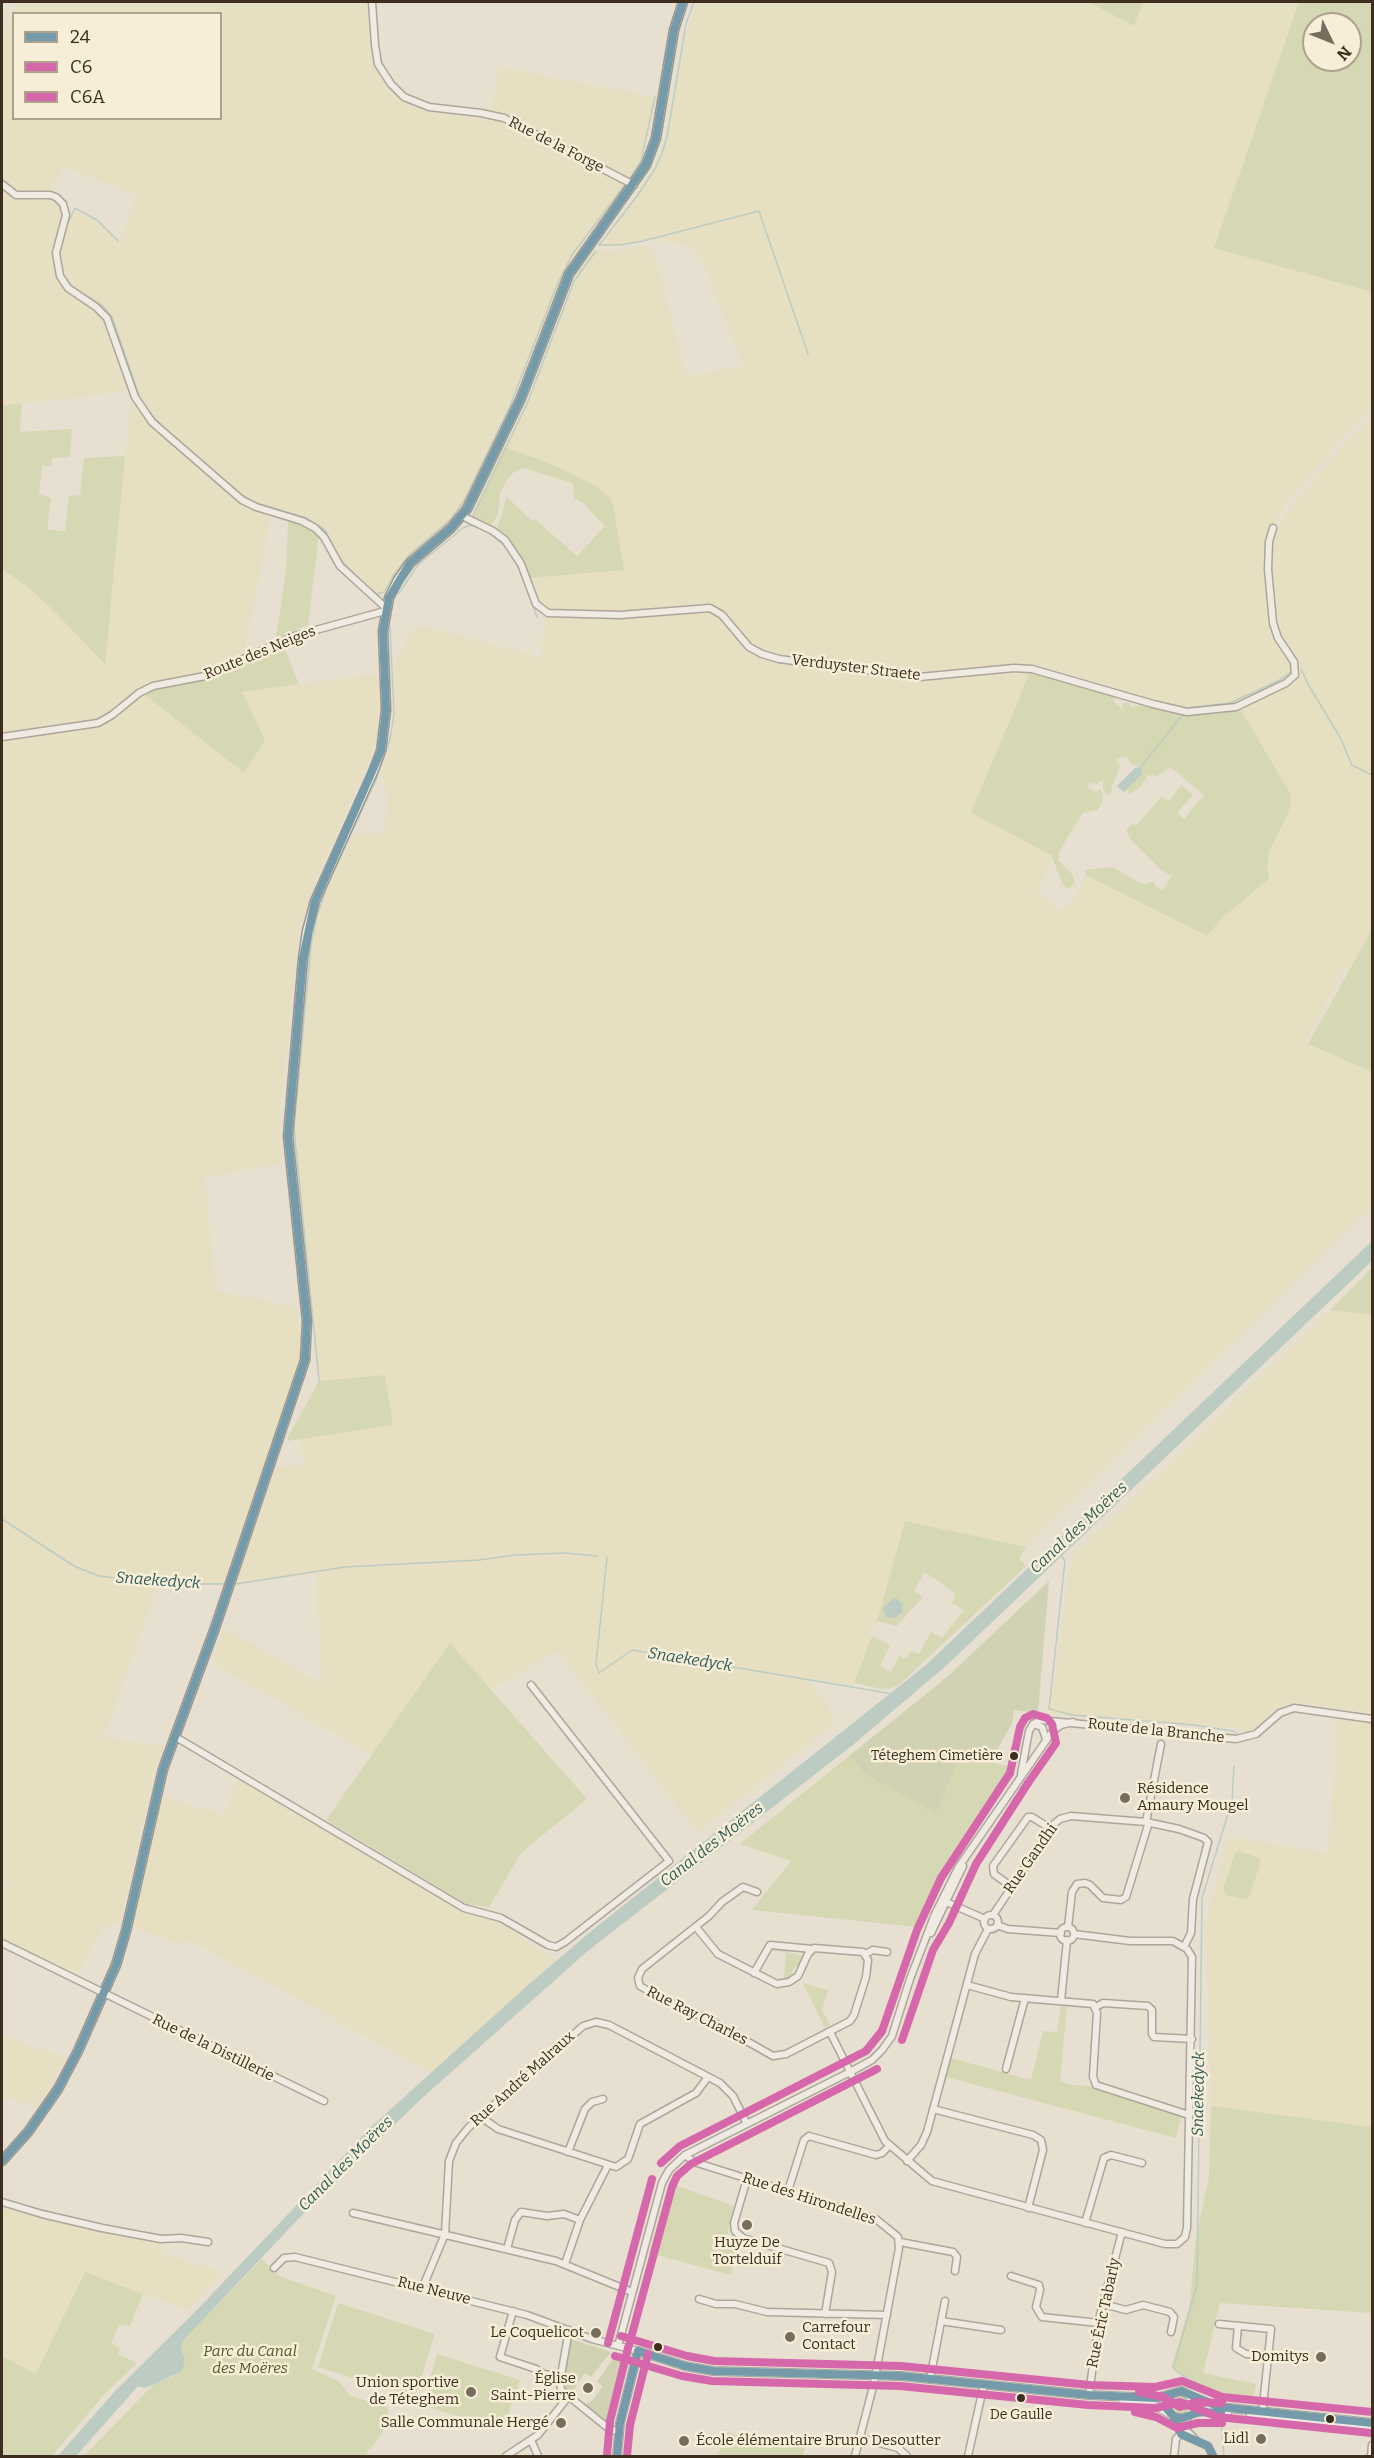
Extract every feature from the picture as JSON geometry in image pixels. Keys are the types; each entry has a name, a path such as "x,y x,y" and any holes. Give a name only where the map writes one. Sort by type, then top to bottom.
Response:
{"main road":[{"path":"2,2161 31,2129 58,2090 103,1995 123,1944 158,1786 301,1376 307,1351 307,1321 288,1142 303,958 315,901 381,751 386,710 383,640 386,609 395,584 410,563 462,516 521,398 567,278 646,165 656,138 674,30 683,2"}],"street":[{"name":"Rue de la Forge","path":"372,2 377,61 388,80 404,97 433,108 476,112 504,118 634,185"},
{"path":"2,184 16,195 50,195 63,204 66,215 56,249 60,276 68,288 96,307 107,318 133,393 152,422 245,502 315,528 324,537 337,562 386,609"},
{"name":"Verduyster Straete","path":"462,516 493,531 505,540 523,568 536,604 548,612 620,615 710,608 722,615 749,647 758,653 779,659 915,677 1014,668 1032,669 1185,712 1233,708 1286,683 1294,675 1296,670 1294,662 1278,638 1274,624 1268,569 1269,542 1273,528"},
{"name":"Route des Neiges","path":"2,737 94,724 112,715 139,693 153,686 205,676 294,636 386,609"},
{"path":"174,1736 464,1908 501,1918 548,1945 556,1947 669,1861 531,1685"},
{"name":"Route de la Branche","path":"1020,1778 1028,1733 1033,1724 1042,1719 1239,1739 1256,1734 1280,1713 1291,1708 1372,1719"},
{"name":"Route de la Branche","path":"618,2346 663,2180 673,2165 685,2155 874,2058 888,2042 923,1946 958,1868 1046,1740 1057,1727 1073,1722"},
{"path":"1033,1724 1042,1727 1046,1740"},
{"path":"1068,1927 1072,1892 1077,1884 1090,1885 1103,1898 1121,1900 1126,1897 1147,1822 1161,1744"},
{"name":"Rue Gandhi","path":"993,1915 1058,1820 1069,1816 1147,1822 1187,1832 1204,1838 1208,1842 1194,1894 1191,1933 1184,1947"},
{"path":"1012,1887 995,1875 992,1869 1025,1820 1032,1817 1051,1829"},
{"name":"Rue Ray Charles","path":"757,1892 746,1887 740,1888 696,1927 642,1969 638,1978 641,1988 706,2018 771,2055 783,2055 830,2032"},
{"path":"944,1900 985,1918 993,1915 998,1919 997,1925 993,1929 988,1929"},
{"path":"985,1918 984,1924 988,1929"},
{"path":"997,1925 1008,1929 1061,1933"},
{"path":"696,1927 716,1953 773,1983 789,1982 801,1972 812,1949"},
{"path":"1061,1933 1068,1927"},
{"path":"1068,1927 1074,1934"},
{"path":"907,2161 925,2137 976,1951 988,1929"},
{"path":"1061,1933 1062,1938 1067,1940 1072,1939 1074,1934"},
{"path":"754,1973 770,1945 812,1949 818,1947 859,1951 865,1954 868,1960 866,1977 854,2015 850,2021 830,2032 889,2146 936,2183 1170,2245 1177,2244 1183,2239 1187,2228 1192,2039 1191,1984 1194,1964 1191,1954 1184,1947 1170,1941 1130,1941 1074,1934"},
{"path":"1061,2001 1067,1940"},
{"name":"Rue de la Distillerie","path":"2,1943 103,1995 324,2101"},
{"path":"865,1954 873,1950 887,1952"},
{"path":"967,1985 1008,1997 1092,2003 1096,2007"},
{"path":"1006,2069 1025,1998"},
{"path":"1096,2007 1103,2003 1148,2006 1152,2010 1154,2037 1192,2039"},
{"path":"1096,2007 1092,2077 1096,2085 1189,2115"},
{"name":"Rue André Malraux","path":"422,2289 446,2234 449,2168 453,2148 461,2135 578,2030 594,2022 609,2025 708,2077 730,2091 747,2124"},
{"path":"481,2117 498,2129 616,2167 626,2162 640,2124 696,2093 708,2077"},
{"path":"568,2152 584,2110 592,2102 603,2099"},
{"path":"933,2109 1040,2138 1043,2150 1028,2208"},
{"path":"788,2191 804,2140 809,2136 876,2155 889,2146"},
{"name":"Rue des Hirondelles","path":"685,2155 692,2162 878,2220 897,2235 900,2242"},
{"path":"1085,2223 1104,2158 1111,2155 1142,2163"},
{"path":"565,2264 580,2220 608,2165"},
{"path":"747,2179 734,2223 735,2231 743,2238 829,2263 832,2271 825,2314"},
{"path":"2,2202 102,2228 158,2238 183,2238 208,2242"},
{"path":"507,2249 514,2220 521,2212 547,2216 564,2214 580,2220"},
{"path":"353,2213 565,2264 632,2292"},
{"name":"Rue Éric Tabarly","path":"1089,2395 1099,2323 1122,2232"},
{"path":"855,2457 875,2375 900,2242 953,2252 957,2257 955,2271"},
{"name":"Rue Neuve","path":"274,2268 284,2258 293,2256 513,2311 596,2340 638,2351"},
{"path":"1011,2276 1039,2285 1036,2309 1042,2317 1099,2323"},
{"path":"699,2299 716,2304 735,2304 766,2313 887,2315"},
{"path":"930,2379 945,2301"},
{"path":"1103,2304 1126,2310 1143,2305 1170,2312 1174,2317 1171,2332"},
{"path":"513,2311 500,2357 544,2374 561,2377"},
{"path":"941,2321 1001,2330"},
{"path":"1219,2324 1271,2329 1262,2413"},
{"path":"1239,2326 1236,2348 1246,2354 1268,2356"},
{"path":"569,2330 560,2388 568,2397 610,2429 618,2432"},
{"path":"617,2457 618,2432 638,2351 716,2372 875,2375 1089,2395 1159,2398 1181,2391 1220,2408 1372,2428"},
{"path":"968,2457 984,2384"},
{"path":"1171,2394 1167,2402 1182,2432 1210,2448 1213,2457"},
{"path":"1089,2395 1158,2407 1179,2418 1203,2411 1262,2413 1372,2422"},
{"path":"1174,2457 1176,2439 1182,2432 1194,2403 1189,2395"},
{"path":"506,2457 540,2434 568,2397"},
{"path":"861,2438 898,2448 907,2457"},
{"path":"531,2440 538,2457"},
{"path":"1371,2457 1372,2445"}],"shaded area":[{"path":"19,2 367,2 371,56 375,69 387,88 397,98 422,111 489,120 499,67 655,97 642,160 566,267 510,406 464,501 450,520 400,566 381,598 341,560 321,527 307,518 256,503 239,494 161,426 139,396 109,311 77,291 65,279 61,267 61,243 75,208 104,226 119,244 136,194 63,167 51,190 29,194 16,192 2,179 2,42 12,17 12,120 222,120 222,12 15,12"},
{"path":"697,2 1089,2 1134,26 1143,2 1299,2 1214,248 1372,292 1372,401 1369,409 1293,495 1270,527 1266,552 1269,609 1293,667 1284,680 1232,704 1179,708 1038,665 912,671 783,657 753,646 720,608 708,604 610,613 553,610 538,600 530,578 624,570 591,483 544,461 504,447 527,401 575,277 593,250 608,252 646,246 653,249 687,376 743,366 702,260 691,245 654,240 611,247 599,245 637,194 661,153 685,38"},
{"path":"2,188 14,198 52,200 62,209 53,252 55,269 59,281 67,291 94,308 102,316 115,346 128,388 122,392 2,406"},
{"path":"130,405 137,406 164,438 238,501 271,516 244,656 196,675 147,684 111,712 95,720 2,733 2,569 28,587 105,664"},
{"path":"1372,417 1372,930 1349,972 1344,968 1305,1042 1372,1072 1372,1206 1026,1547 905,1521 877,1621 853,1685 808,1678 837,1721 698,1833 558,1651 490,1689 450,1643 372,1755 213,1663 223,1627 321,1684 316,1574 234,1585 276,1468 303,1464 301,1439 393,1425 385,1375 319,1381 294,1128 311,945 317,916 327,886 353,833 384,833 388,802 382,774 391,737 396,660 413,629 426,627 541,657 544,616 622,619 708,612 723,620 746,650 756,657 773,662 910,680 1030,672 971,814 1051,855 1039,892 1059,909 1066,909 1087,876 1207,936 1222,918 1269,879 1267,867 1269,852 1291,803 1290,793 1239,707 1294,681 1298,674 1294,656 1279,633 1276,623 1271,553 1274,536 1285,514 1343,445"},
{"path":"379,674 378,732 371,755 314,885 304,913 297,948 279,1124 281,1164 205,1177 216,1291 296,1307 301,1338 299,1363 222,1584 157,1587 104,1738 164,1745 152,1779 120,1922 103,1927 77,1976 2,1940 2,1897 10,1880 2,1876 2,740 93,728 107,723 144,694 244,772 241,692"},
{"path":"1330,1310 1372,1315 1372,1714 1295,1702 1285,1704 1258,1727 1247,1732 1235,1728 1050,1713 1071,1557"},
{"path":"1338,1718 1372,1722 1372,2127 1211,2106 1206,1923 1228,1836 1328,1854"},
{"path":"239,1775 466,1912 500,1923 557,1961 431,2072 197,1944 184,1939 181,1944 131,1927 161,1797 224,1815"},
{"path":"2,2035 66,2058 37,2108 4,2096 2,2102"},
{"path":"2,2203 56,2221 162,2241 162,2254 223,2272 188,2310 85,2272 36,2375 2,2356"}],"green space":[{"path":"1089,2 1143,2 1134,26"},
{"path":"1299,2 1372,2 1372,292 1214,248"},
{"path":"22,403 20,432 72,429 70,457 53,458 51,466 42,466 39,494 51,498 47,530 65,531 69,496 80,495 84,458 125,456 105,664 28,587 2,569 2,406"},
{"path":"504,447 544,461 591,483 609,497 613,505 624,570 530,578 524,565 497,531 506,496 532,521 535,519 577,556 605,526 586,505 574,498 573,483 523,468 513,473 506,481 500,494 498,514 495,520 490,525 481,524 473,515"},
{"path":"288,520 305,525 319,534 308,625 276,638 286,570"},
{"path":"283,644 299,684 242,692 265,740 244,773 144,694 151,690 209,678"},
{"path":"1030,672 1073,682 1114,696 1114,703 1122,709 1123,703 1129,703 1131,707 1153,704 1191,711 1197,706 1232,704 1239,707 1290,793 1291,803 1269,852 1267,867 1269,879 1222,918 1207,936 1087,876 1085,870 1113,867 1140,883 1147,884 1153,881 1156,887 1163,890 1171,876 1159,868 1132,841 1126,831 1132,823 1136,826 1162,796 1166,800 1171,799 1181,785 1193,795 1177,813 1184,819 1204,795 1170,767 1157,776 1148,775 1140,787 1130,794 1124,787 1141,767 1131,764 1128,758 1121,757 1115,759 1121,766 1112,785 1111,794 1107,795 1103,789 1103,780 1097,784 1089,783 1087,788 1092,789 1094,793 1100,789 1103,795 1102,804 1097,810 1083,813 1059,851 1058,860 1073,875 1074,883 1069,889 1064,887 1051,855 971,813"},
{"path":"1372,930 1372,1072 1308,1044"},
{"path":"1372,1267 1372,1315 1330,1310 1366,1274"},
{"path":"385,1375 393,1425 288,1441 288,1437 319,1381"},
{"path":"905,1521 1026,1547 1019,1559 1026,1566 900,1684 882,1689 854,1683 872,1636 890,1645 880,1666 891,1672 899,1656 906,1659 911,1651 919,1654 931,1632 942,1638 964,1610 952,1603 956,1594 925,1572 914,1591 923,1597 897,1626 877,1621"},
{"path":"1049,1581 1038,1713 1014,1710 1012,1723 991,1761 960,1756 936,1813 865,1774 849,1756 947,1677"},
{"path":"450,1643 587,1799 521,1853 489,1907 467,1904 326,1820"},
{"path":"849,1756 865,1774 935,1812 960,1756 1013,1767 946,1868 921,1925 917,1927 752,1910 791,1861 740,1844"},
{"path":"1239,1851 1261,1859 1249,1897 1245,1899 1227,1895 1223,1889 1235,1853"},
{"path":"770,1948 789,1948 789,1953 802,1955 805,1950 801,1967 797,1966 792,1970 793,1977 778,1981 779,1978 784,1978 786,1952 769,1950"},
{"path":"803,1983 828,1990 822,2010 830,2025 825,2028"},
{"path":"1061,2006 1067,2006 1060,2081 1072,2085 1090,2086 1181,2116 1176,2138 946,2077 951,2058 1031,2080 1043,2031 1057,2032"},
{"path":"1211,2106 1372,2127 1372,2313 1220,2303 1203,2373 1256,2384 1252,2402 1207,2393 1171,2368 1190,2304 1195,2244 1209,2176"},
{"path":"669,2183 734,2206 727,2237 740,2241 731,2275 649,2253"},
{"name":"Parc du Canal des Moëres","path":"262,2259 279,2276 336,2296 312,2369 338,2381 351,2396 387,2407 390,2420 371,2449 368,2449 366,2456 84,2456 153,2385 172,2377 185,2361 181,2349 183,2341"},
{"path":"85,2272 143,2294 130,2326 119,2325 111,2343 120,2348 118,2354 137,2363 103,2396 52,2456 2,2456 2,2356 36,2374"},
{"path":"338,2303 435,2334 415,2397 318,2367"},
{"path":"570,2339 611,2352 591,2377 585,2373 573,2390 575,2392 572,2396 563,2385"},
{"name":"Union sportive de Téteghem","path":"437,2354 520,2380 503,2430 422,2405"},
{"path":"616,2354 626,2361 612,2425 585,2405 590,2403 603,2386 597,2382"},
{"path":"1180,2396 1186,2399 1189,2405 1186,2411 1180,2414 1174,2411 1171,2405 1174,2399"},
{"path":"728,2432 739,2436 774,2440 811,2435 804,2446 805,2451 802,2456 717,2456"}],"water":[{"path":"1135,768 1142,769 1142,774 1124,792 1117,786"},
{"name":"Canal des Moëres","path":"1372,1241 1372,1261 947,1665 854,1744 589,1950 421,2099 304,2213 183,2341 181,2349 185,2360 182,2371 153,2385 144,2388 138,2386 76,2456 58,2456 116,2390 193,2314 371,2127 528,1985 595,1928 926,1665"},
{"path":"895,1597 903,1604 902,1612 895,1618 886,1617 883,1608"}],"waterway":[{"path":"600,244 637,196 655,169 662,153 667,137 686,24 694,2"},
{"path":"631,177 641,161 655,97"},
{"path":"372,591 377,594 384,592 409,555 450,520 464,501 510,406 557,285 572,255 624,186"},
{"path":"66,227 75,208 97,220 118,241"},
{"path":"599,245 620,245 643,241 759,211 808,354"},
{"path":"60,248 60,262"},
{"path":"475,519 473,515 527,404 574,281 596,251"},
{"path":"68,283 75,290"},
{"path":"80,292 103,306 112,317 141,401"},
{"path":"149,412 164,428"},
{"path":"240,494 256,503 307,518 325,530 333,547"},
{"path":"399,593 418,565 463,528 470,525 480,528"},
{"path":"485,530 506,547 519,568"},
{"path":"338,557 366,586"},
{"path":"528,592 537,617"},
{"path":"319,1381 294,1128 311,945 327,886 376,780 390,739 394,715 390,627"},
{"path":"1301,669 1340,737 1352,765 1372,775"},
{"path":"1188,708 1230,703 1278,681 1291,672"},
{"path":"1140,768 1183,714"},
{"name":"Snaekedyck","path":"2,1519 74,1566 99,1576 161,1584 223,1584"},
{"name":"Snaekedyck","path":"236,1584 345,1567 479,1560 515,1555 565,1553 597,1556"},
{"name":"Snaekedyck","path":"1061,1555 1065,1561 1049,1709 1072,1715 1194,1725 1233,1731 1237,1734"},
{"name":"Snaekedyck","path":"607,1557 596,1664 599,1673 632,1650 893,1694"},
{"name":"Snaekedyck","path":"1221,2399 1175,2370 1174,2366 1197,2285 1202,1898 1232,1801 1234,1766"},
{"name":"Snaekedyck","path":"1221,2420 1224,2456"}],"transit line":[{"name":"24","path":"2,2161 28,2132 58,2089 78,2051 116,1965 163,1769 215,1628 305,1360 307,1321 288,1136 303,958 315,901 381,751 386,710 383,631 389,598 410,563 451,528 467,509 521,398 569,274 646,165 656,138 674,30 683,2"},
{"name":"C6","path":"1010,1773 1020,1727 1025,1718 1033,1714 1047,1718 1052,1724 1056,1743 1028,1783"},
{"name":"C6A","path":"866,2051 882,2031 917,1930 941,1878 1010,1773"},
{"name":"C6A","path":"902,2040 933,1950 949,1923 976,1864 1028,1783"},
{"name":"C6","path":"661,2163 680,2146 866,2051 882,2031"},
{"name":"C6","path":"628,2349 672,2187 677,2176 691,2164 877,2069"},
{"name":"C6","path":"608,2343 652,2179"},
{"name":"C6A","path":"621,2336 687,2356 714,2361 901,2366 1090,2385 1155,2387 1182,2381 1222,2397 1372,2412"},
{"name":"C6A","path":"607,2455 610,2421 628,2348"},
{"name":"24","path":"638,2351 685,2366 713,2371 901,2376 1089,2395 1156,2398 1181,2391 1220,2407 1372,2423"},
{"name":"24","path":"617,2456 620,2423 638,2351"},
{"name":"C6","path":"627,2456 630,2425 648,2354"},
{"name":"C6","path":"615,2356 682,2376 712,2381 900,2386 1088,2405 1156,2408 1180,2402 1218,2417 1371,2433"},
{"name":"24","path":"1182,2391 1172,2394 1167,2400 1167,2409 1174,2417 1183,2418 1199,2412 1221,2413"},
{"name":"C6A","path":"1139,2392 1163,2397 1180,2407 1196,2402 1222,2403"},
{"name":"C6","path":"1135,2412 1156,2417 1177,2428 1198,2423 1222,2423"},
{"name":"24","path":"1173,2416 1181,2434 1208,2446 1213,2456"}],"place":[{"name":"Téteghem Cimetière","path":"1014,1756"},
{"name":"Résidence Amaury Mougel","path":"1125,1798"},
{"name":"Huyze De Tortelduif","path":"747,2225"},
{"name":"Le Coquelicot","path":"596,2333"},
{"name":"Carrefour Contact","path":"790,2337"},
{"name":"Domitys","path":"1321,2357"},
{"name":"Église Saint-Pierre","path":"588,2388"},
{"name":"Union sportive de Téteghem","path":"471,2392"},
{"name":"De Gaulle","path":"1021,2398"},
{"name":"Salle Communale Hergé","path":"561,2423"},
{"name":"Lidl","path":"1261,2439"},
{"name":"École élémentaire Bruno Desoutter","path":"684,2441"}]}
